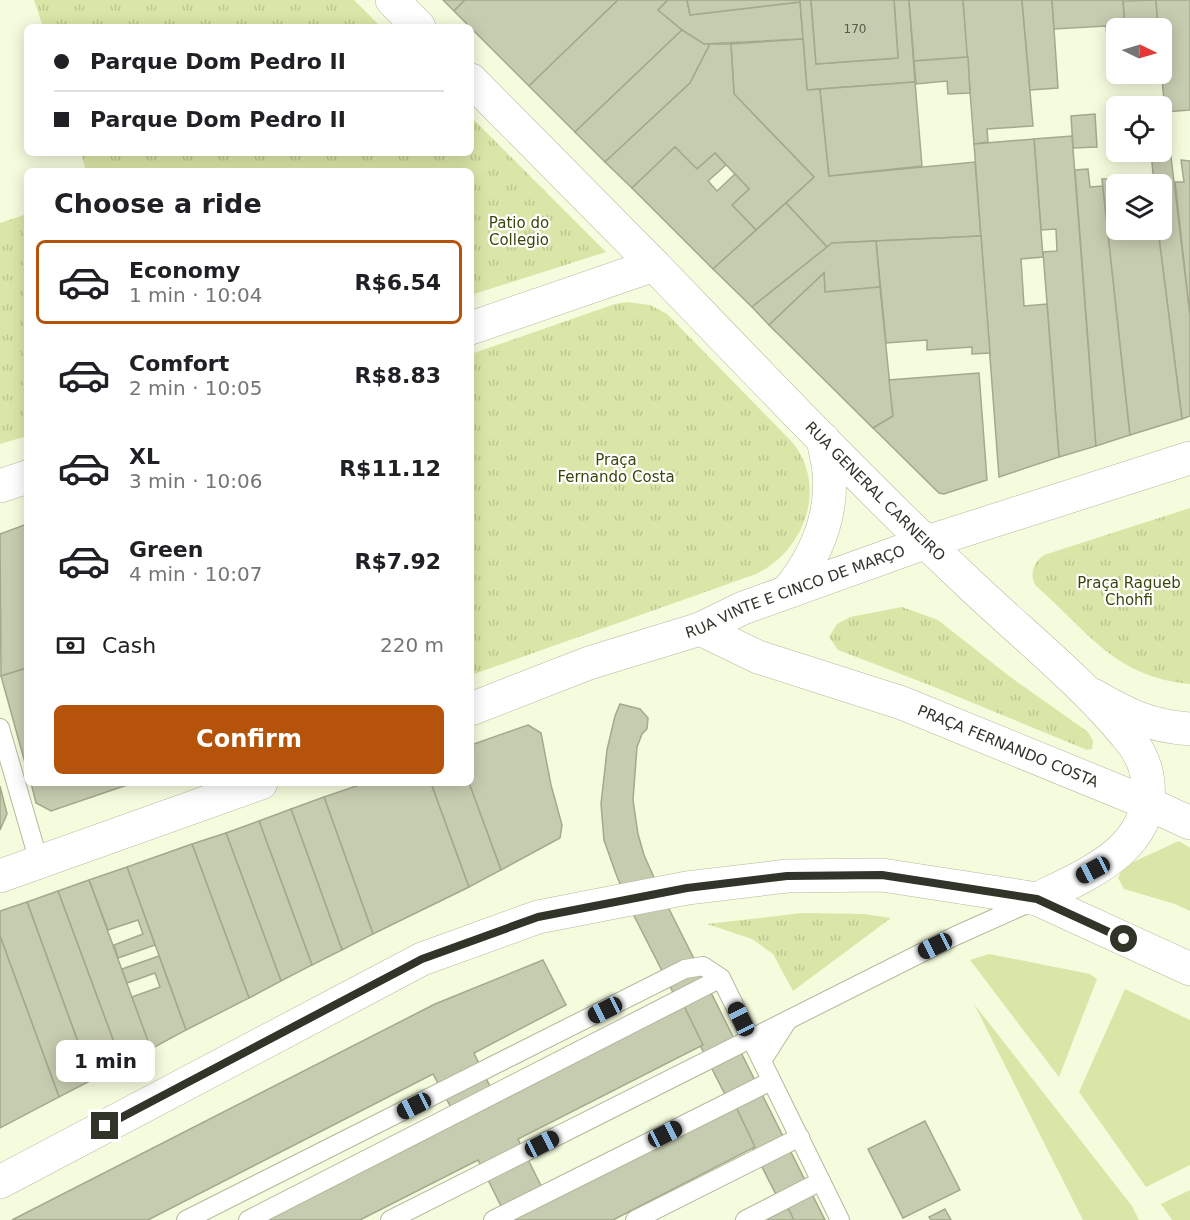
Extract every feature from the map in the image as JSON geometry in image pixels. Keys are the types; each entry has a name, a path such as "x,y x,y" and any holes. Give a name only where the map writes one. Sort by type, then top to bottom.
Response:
{"street":[{"path":"392,0 416,24"},
{"name":"RUA GENERAL CARNEIRO","path":"474,83 823,439 975,590 1087,691 1139,752 1148,781 1147,803 1143,822 1133,839 1093,870 1037,899"},
{"path":"474,327 654,266"},
{"path":"787,592 814,551 821,536 828,504 829,472 823,439"},
{"name":"RUA VINTE E CINCO DE MARÇO","path":"474,708 589,663 700,629 743,608 927,542 1190,458"},
{"path":"0,486 24,478"},
{"name":"PRAÇA FERNANDO COSTA","path":"700,629 758,657 902,703 1147,803 1190,823"},
{"path":"1087,691 1129,716 1170,728 1190,729"},
{"path":"0,876 245,786"},
{"path":"0,1182 422,959 538,917 687,888 787,876 882,875 1037,899 1190,969"}],"lane":[{"path":"0,728 39,862"},
{"path":"390,1220 955,936 1037,899"},
{"path":"186,1220 685,969 703,966 721,978 840,1220"},
{"path":"248,1220 721,978"},
{"path":"762,1061 788,1020"},
{"path":"494,1220 771,1081"},
{"path":"635,1220 800,1137"},
{"path":"745,1220 821,1181"}],"green space":[{"path":"34,0 354,0 378,24 42,24"},
{"name":"Patio do Collegio","path":"474,120 606,252 474,294 474,168 85,168 82,156 474,156"},
{"path":"24,215 24,437 0,444 0,223"},
{"name":"Praça Fernando Costa","path":"627,302 650,305 667,314 793,443 803,461 809,479 806,517 787,550 773,564 756,574 474,674 474,353 615,304"},
{"name":"Praça Ragueb Chohfi","path":"1190,508 1190,684 1164,680 1122,662 1088,635 1036,586 1033,573 1035,565 1044,555"},
{"path":"902,607 938,620 1009,676 1088,732 1093,741 1092,749 1087,750 838,650 829,637 837,624 850,617"},
{"path":"1179,841 1190,848 1190,911 1175,904 1124,889 1118,878 1124,866"},
{"path":"802,913 864,914 891,918 793,991 773,954 752,939 707,924"},
{"path":"989,954 1090,974 1097,979 1059,1077 970,960"},
{"path":"1125,989 1190,1020 1190,1165 1146,1187 1079,1092"},
{"path":"974,1004 1132,1206 1139,1220 1083,1220"},
{"path":"1190,1190 1190,1220 1172,1220 1161,1204"}],"building":[{"path":"443,0 465,0 454,11"},
{"path":"465,0 618,0 529,86 474,31 474,24 467,24 454,11"},
{"path":"618,0 668,0 658,10 682,30 575,132 529,86"},
{"path":"668,0 687,0 690,15 800,2 803,39 704,44 692,38 658,10"},
{"path":"687,0 800,0 800,2 690,15"},
{"path":"800,0 811,0 816,64 898,58 894,0 909,0 915,82 807,90"},
{"path":"811,0 894,0 898,58 816,64"},
{"path":"909,0 963,0 968,57 914,61"},
{"path":"963,0 1022,0 1033,126 987,129 988,142 974,144"},
{"path":"1022,0 1052,0 1058,88 1030,90"},
{"path":"1052,0 1123,0 1124,18 1106,18 1106,26 1054,29"},
{"path":"1156,0 1157,18 1124,18 1123,1"},
{"path":"1156,0 1190,0 1190,110 1172,111 1172,96 1164,96 1162,84 1172,84 1172,18 1157,18"},
{"path":"682,30 704,44 710,44 690,83 605,162 575,132"},
{"path":"803,39 807,90 820,89 829,176 975,162 981,236 832,243 827,247 786,203 814,177 734,94 731,44"},
{"path":"710,44 731,44 734,94 814,177 756,230 732,205 749,189 715,153 697,169 675,147 632,188 605,162 690,83"},
{"path":"968,57 970,93 948,94 947,81 916,84 914,61"},
{"path":"915,82 922,166 829,176 820,89"},
{"path":"1095,114 1097,147 1073,148 1071,116"},
{"path":"1072,136 1096,446 1059,457 1043,252 1057,251 1056,229 1041,230 1034,139"},
{"path":"1034,139 1043,257 1021,259 1024,306 1047,304 1059,457 999,477 974,144"},
{"path":"675,147 697,169 715,153 726,165 708,181 717,191 735,174 749,189 732,205 756,230 713,269 632,188"},
{"path":"1181,160 1190,161 1190,315 1175,182 1184,182"},
{"path":"1152,162 1172,162 1190,315 1190,416 1182,419 1159,240 1172,240 1172,174 1153,174"},
{"path":"1088,169 1090,187 1103,186 1106,240 1109,240 1130,435 1096,446 1075,170"},
{"path":"1102,179 1106,179 1106,216"},
{"path":"786,203 827,247 752,307 713,269"},
{"path":"981,236 990,353 972,354 972,347 927,350 927,340 886,343 876,241"},
{"path":"1109,240 1159,240 1182,419 1130,435"},
{"path":"876,241 880,287 825,292 824,273 769,325 752,307 832,243"},
{"path":"824,273 825,292 880,287 893,416 873,428 769,325"},
{"path":"979,373 987,480 944,494 939,493 873,428 893,416 889,380"},
{"path":"24,525 24,669 1,676 0,534"},
{"path":"24,669 24,759 1,676"},
{"path":"620,704 640,709 648,718 647,729 642,734 637,747 633,800 644,855 825,1220 789,1220 630,908 616,874 604,840 601,804 607,750"},
{"path":"528,725 541,733 551,785 562,825 560,838 501,870 470,786 474,786 474,744"},
{"path":"0,786 7,814 0,830"},
{"path":"32,786 124,786 51,811 36,803"},
{"path":"356,786 432,786 469,887 373,934 324,797"},
{"path":"432,786 470,786 501,870 469,887"},
{"path":"324,797 373,934 342,950 291,809"},
{"path":"291,809 342,950 312,965 259,821"},
{"path":"259,821 312,965 281,981 226,833"},
{"path":"226,833 281,981 249,998 192,844"},
{"path":"192,844 249,998 186,1030 127,867"},
{"path":"127,867 155,945 118,958 114,945 143,934 138,920 108,930 89,880"},
{"path":"89,880 151,1049 122,1064 58,891"},
{"path":"58,891 122,1064 92,1080 27,902"},
{"path":"27,902 79,1045 66,1050 69,1060 83,1054 92,1080 59,1097 0,936 0,911"},
{"path":"0,936 59,1097 0,1128"},
{"path":"159,956 186,1030 151,1049 132,997 160,987 155,973 127,983 122,969"},
{"path":"543,960 566,1005 474,1053 496,1099 683,1004 703,1045 518,1139 549,1202 736,1107 755,1147 613,1220 508,1220 478,1160 360,1220 262,1220 457,1119 433,1074 148,1220 12,1220 435,1004"},
{"path":"925,1121 960,1190 903,1218 868,1149"},
{"path":"788,1208 794,1220 766,1220"},
{"path":"945,1209 951,1220 931,1220 929,1217"}],"route":[{"path":"105,1126 422,959 538,917 687,888 787,876 882,875 1037,899 1124,939"}]}
